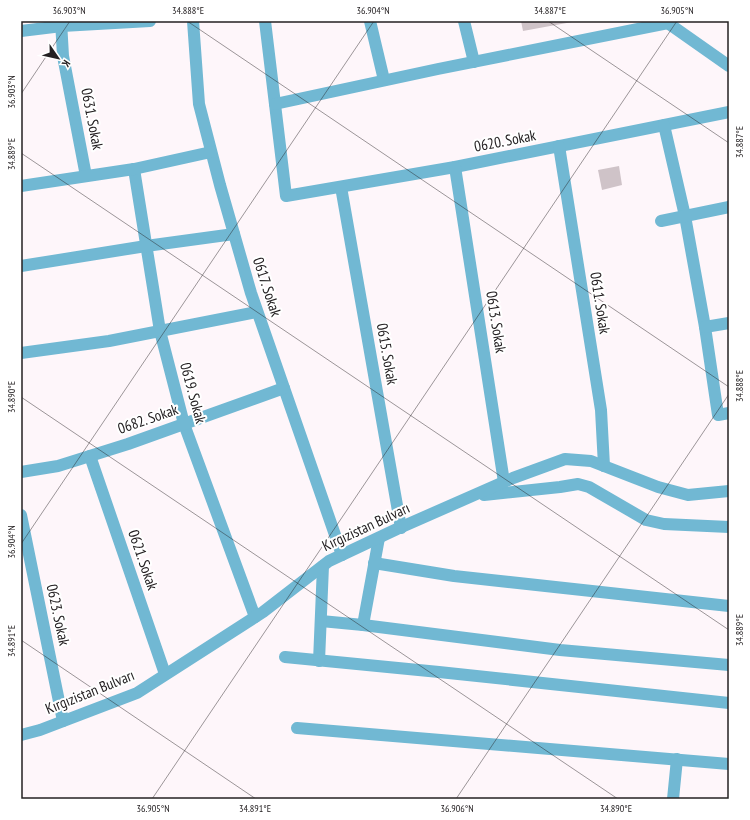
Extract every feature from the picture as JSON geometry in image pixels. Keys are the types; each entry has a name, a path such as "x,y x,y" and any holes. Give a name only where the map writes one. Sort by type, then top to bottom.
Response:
{"street":[{"path":"21,31 61,24 150,21"},
{"name":"0617. Sokak","path":"193,21 199,104 211,152 251,293 342,555"},
{"path":"265,21 275,104 667,22 729,66"},
{"path":"370,21 384,80"},
{"path":"464,21 474,62"},
{"name":"0631. Sokak","path":"61,24 63,56 86,176"},
{"name":"0620. Sokak","path":"275,104 286,196 456,167 729,112"},
{"path":"664,125 685,216 705,327 718,415 729,413"},
{"name":"0611. Sokak","path":"559,146 601,410 604,466"},
{"path":"21,186 134,169 211,152"},
{"name":"0613. Sokak","path":"456,167 504,482"},
{"name":"0619. Sokak","path":"134,169 160,331 184,424 255,617"},
{"name":"0615. Sokak","path":"341,187 401,528"},
{"path":"661,220 729,207"},
{"path":"21,266 146,246 234,234"},
{"path":"21,353 109,341 258,312"},
{"path":"705,327 729,323"},
{"name":"0682. Sokak","path":"21,472 58,466 128,444 284,388"},
{"name":"0621. Sokak","path":"90,456 165,674"},
{"name":"Kırgızistan Bulvarı","path":"21,735 40,730 137,693 255,617 329,561 504,482 565,459 591,461 658,487 688,495 729,491"},
{"path":"473,496 578,484 589,487 646,520 664,524 729,527"},
{"name":"0623. Sokak","path":"21,515 63,721"},
{"path":"363,625 379,538"},
{"path":"374,563 454,576 729,606"},
{"path":"319,660 323,566"},
{"path":"321,622 363,625 560,650 729,665"},
{"path":"285,657 729,703"},
{"path":"297,728 729,764"},
{"path":"673,799 677,759"}],"building":[{"path":"521,21 572,21 572,22 523,31"},
{"path":"619,166 622,185 602,190 598,170"}]}
